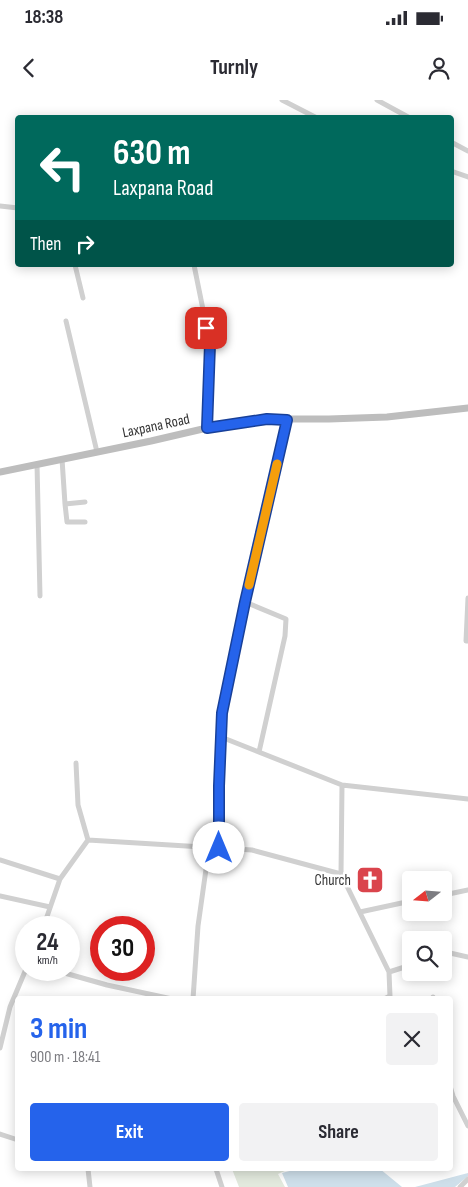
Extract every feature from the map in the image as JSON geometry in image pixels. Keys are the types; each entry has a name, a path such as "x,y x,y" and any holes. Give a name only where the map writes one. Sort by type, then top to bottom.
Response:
{"street":[{"path":"282,100 311,115"},
{"path":"377,100 404,115"},
{"path":"454,144 468,151"},
{"path":"454,172 468,177"},
{"path":"0,206 15,208"},
{"path":"76,267 83,298"},
{"path":"194,267 210,344 207,428"},
{"path":"66,321 97,452"},
{"name":"Laxpana Road","path":"0,472 207,428 267,419 387,417 468,408"},
{"path":"219,848 222,713 245,602 287,420"},
{"path":"62,459 67,522 85,522"},
{"path":"37,464 40,596"},
{"path":"65,504 85,502"},
{"path":"468,598 466,641 468,641"},
{"path":"245,602 286,619 285,636 259,752"},
{"path":"221,738 342,785 468,799"},
{"path":"76,763 78,805 88,840"},
{"path":"342,785 341,874 389,972 390,996"},
{"path":"88,840 252,850 341,874"},
{"path":"47,916 60,878 88,840"},
{"path":"192,996 198,926 209,848"},
{"path":"0,860 60,878"},
{"path":"452,893 468,890"},
{"path":"0,896 50,906"},
{"path":"360,912 402,903"},
{"path":"452,954 468,957"},
{"path":"389,972 402,968"},
{"path":"80,977 158,996"},
{"path":"0,1048 10,1007 21,981"},
{"path":"453,1096 468,1126"},
{"path":"0,1134 15,1139"},
{"path":"88,1171 90,1187"},
{"path":"217,1171 222,1187"},
{"path":"460,1187 468,1179"}],"shaded area":[{"path":"233,1171 285,1171 278,1174 285,1187 239,1187"}],"water":[{"path":"290,1171 382,1171 402,1187 288,1187 282,1173"},
{"path":"468,1173 468,1176 455,1187 415,1187"}],"slow traffic":[{"path":"249,585 277,464"}],"place":[{"name":"Church","path":"370,880"}],"route":[{"path":"206,328 210,344 207,428 267,419 287,420 245,602 222,713 219,848"}]}
